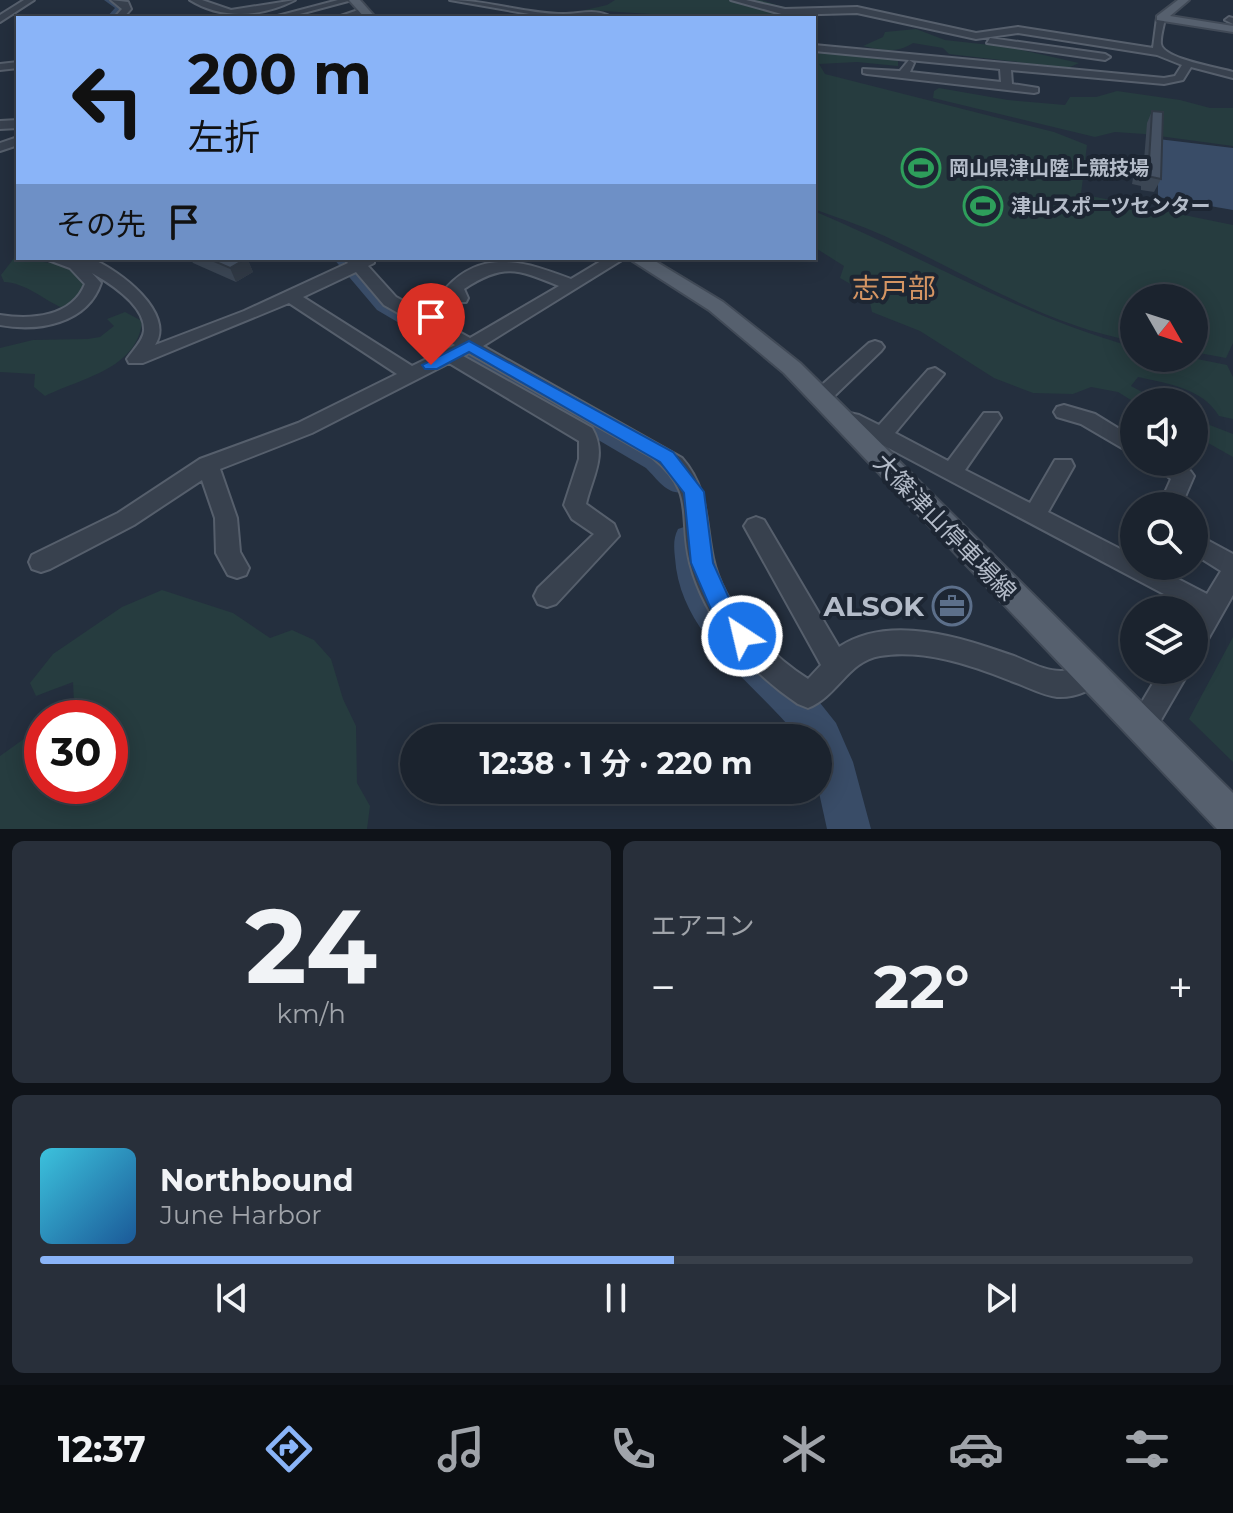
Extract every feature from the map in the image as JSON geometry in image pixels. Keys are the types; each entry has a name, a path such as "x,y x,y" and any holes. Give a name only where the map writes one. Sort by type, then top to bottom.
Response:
{"main road":[{"path":"351,0 368,14"},
{"path":"1161,18 1184,0"},
{"path":"1161,18 1232,24"},
{"name":"大篠津山停車場線","path":"640,260 742,325 830,408 1233,819"}],"street":[{"path":"0,19 30,0"},
{"path":"115,0 125,4 127,9 120,16"},
{"path":"194,0 240,15 291,0"},
{"path":"234,0 240,15"},
{"path":"283,16 351,0"},
{"path":"454,0 557,16"},
{"path":"735,0 785,12 857,10 976,36 1111,58 1116,57 1121,49"},
{"path":"489,16 507,8"},
{"path":"569,16 588,13 601,16"},
{"path":"1160,52 1156,44 1161,18"},
{"path":"1065,44 1160,52 1188,64 1233,75"},
{"path":"816,48 1164,81 1179,78 1188,64"},
{"path":"904,74 909,68 909,55"},
{"path":"1005,65 1007,86"},
{"path":"867,71 1034,90"},
{"path":"41,562 126,519 208,465 305,428 460,350 518,319 614,260"},
{"path":"82,261 126,289 151,319 153,333 136,359 290,296 357,263 390,301 589,438 587,471 575,505 580,513 606,531 607,536 547,596"},
{"path":"0,320 22,322 43,319 72,311 84,304 92,293 93,283 82,261"},
{"path":"460,298 455,287 483,268 512,263 571,285"},
{"path":"290,296 411,374"},
{"path":"875,347 830,408 1213,609"},
{"path":"460,350 659,452 676,465 694,492 702,563 724,614 742,636 808,695 820,689 840,665 859,649 902,642 980,657 1059,685 1077,682 1090,674"},
{"path":"881,436 935,374"},
{"path":"1064,412 1088,419 1120,439"},
{"path":"952,472 991,418"},
{"path":"208,465 226,518 228,553 237,568"},
{"path":"1035,514 1063,466"},
{"path":"756,526 830,656 840,665"},
{"path":"1208,551 1233,566"},
{"path":"1208,617 1233,572"},
{"path":"1141,727 1167,684"}],"green space":[{"path":"615,0 761,0 783,7 775,11 782,16 692,16 585,10"},
{"path":"916,29 945,40 1008,47 1079,63 1068,68 949,54 943,48 913,43 895,50 863,46 883,37 885,32"},
{"name":"津山スポーツセンター","path":"816,53 898,58 898,66 857,62 819,64 825,74 1054,132 1087,145 1081,194 1233,225 1233,343 1226,358 1208,355 1208,284 1120,284 1120,338 1041,312 885,236 816,210"},
{"path":"939,88 1008,100 1065,105 1070,97 1096,97 1117,91 1180,100 1210,108 1233,108 1233,146 1115,132 1095,137 933,98 934,91"},
{"path":"816,212 1011,302 1120,343 1120,372 1208,372 1208,361 1227,365 1233,377 1233,419 1219,416 1208,403 1208,388 1181,388 1138,377 1131,386 1135,388 1120,388 1120,393 1091,387 1073,394 1033,393 994,378 920,331 872,312 868,294 840,278 844,266 816,248"},
{"path":"16,256 16,260 69,266 88,285 84,299 65,309 28,289 4,282 1,275"},
{"path":"125,312 142,321 138,337 130,350 106,370 45,396 34,387 35,374 0,372 0,348 33,340 100,337 114,326 107,319"},
{"path":"1208,424 1233,434 1233,457 1208,443"},
{"path":"162,590 233,613 270,638 292,630 314,640 331,659 343,699 356,726 357,783 370,806 367,829 0,829 0,756 24,739 24,804 128,804 128,700 74,700 73,682 36,696 30,683 53,654 122,607"},
{"path":"1233,637 1233,762 1189,719"}],"water":[{"path":"1158,139 1233,148 1233,210 1158,197"}],"building":[{"path":"1152,111 1163,112 1161,179 1139,171 1140,159 1149,161"},
{"path":"212,260 244,260 230,268"}],"waterway":[{"path":"110,0 122,8 114,16"},
{"path":"346,260 385,305 657,460 679,483"},
{"path":"690,538 693,570 702,597 716,621 795,702 822,737 833,762 849,829"}],"place":[{"name":"岡山県津山陸上競技場","path":"921,168"},
{"name":"津山スポーツセンター","path":"983,206"},
{"name":"ALSOK","path":"952,606"}],"district":[{"name":"志戸部","path":"894,288"}],"route":[{"path":"431,365 469,346 667,457 694,492 698,505 702,563 724,614 742,636"}]}
